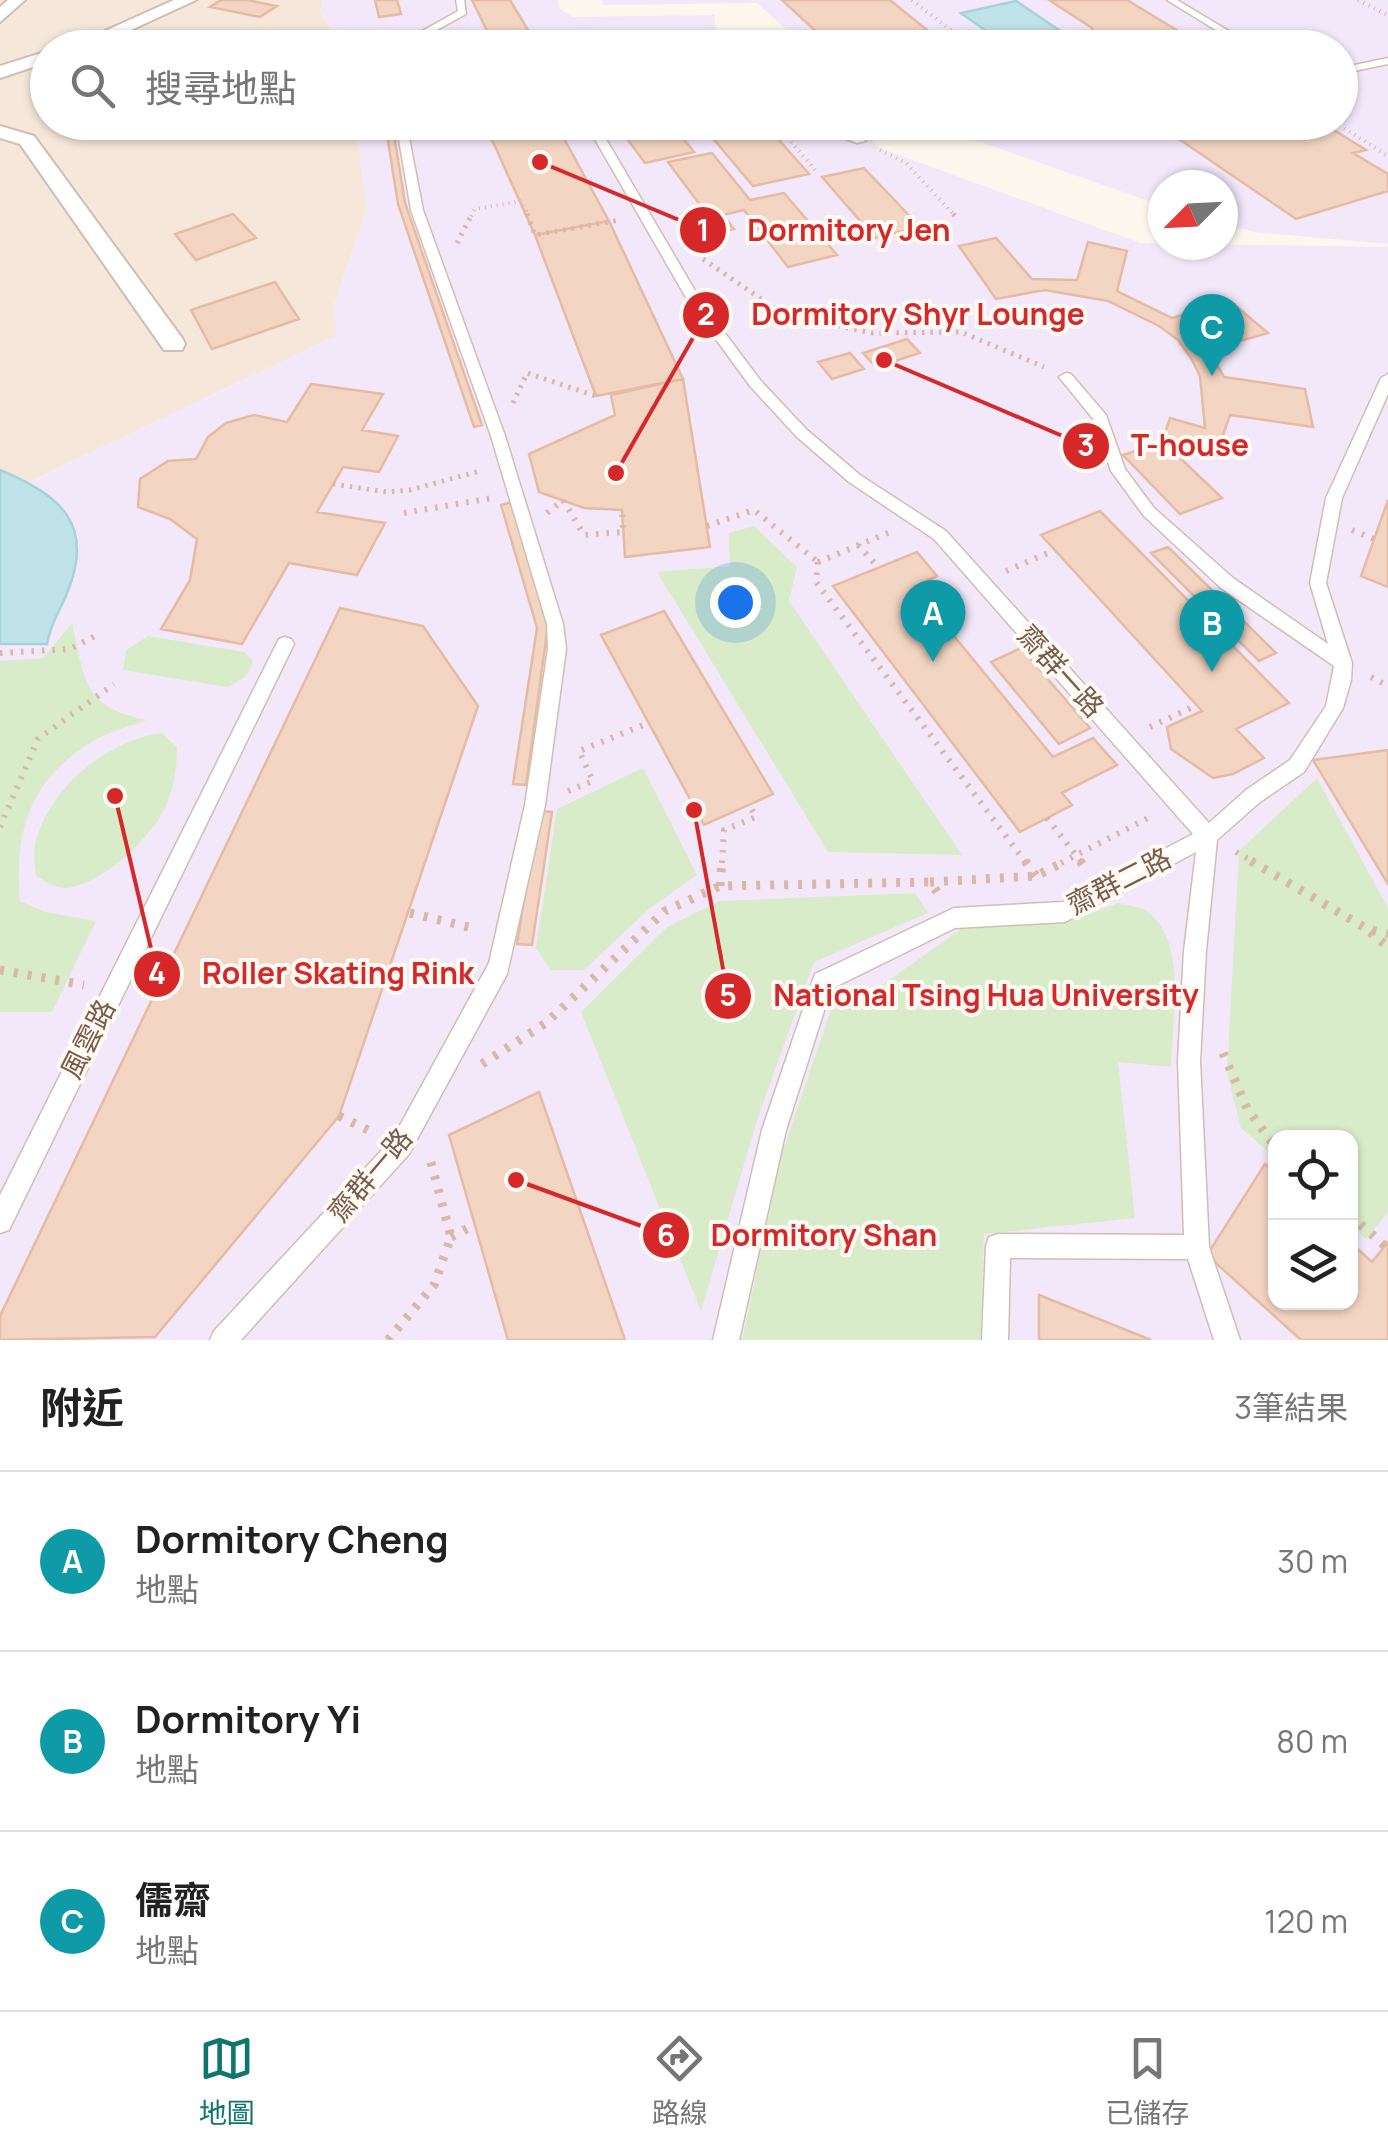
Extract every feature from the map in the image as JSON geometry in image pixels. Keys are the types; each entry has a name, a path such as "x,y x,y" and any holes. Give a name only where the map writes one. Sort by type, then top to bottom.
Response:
{"street":[{"path":"0,17 16,0"},
{"path":"118,30 188,0"},
{"path":"0,72 30,62"},
{"path":"0,132 28,140 173,344"}],"lane":[{"path":"430,30 463,12 460,0"},
{"path":"1171,0 1222,30"},
{"path":"1358,67 1388,60"},
{"name":"齋群一路","path":"223,1340 402,1146 499,966 535,804 557,649 555,624 498,436 417,210 404,140"},
{"name":"齋群一路","path":"601,140 734,357 814,444 915,522 940,536 1208,836"},
{"path":"1066,377 1101,418 1118,471 1149,512 1226,583 1344,663"},
{"path":"1344,663 1318,583 1334,498 1373,430 1388,378"},
{"name":"風雲路","path":"0,1221 285,644"},
{"name":"齋群二路","path":"726,1340 774,1130 823,982 954,918 1066,912 1208,836 1253,796 1297,766 1334,708 1344,663"},
{"path":"1208,836 1195,951 1189,1061 1197,1246 1227,1340"},
{"path":"995,1340 998,1246 1197,1246"}],"path":[{"path":"912,0 951,30"},
{"path":"1358,0 1388,15"},
{"path":"1358,137 1388,156"},
{"path":"861,141 866,140"},
{"path":"861,141 906,163 958,219"},
{"path":"475,209 522,201 535,234 608,221"},
{"path":"700,257 782,314 872,333 961,332 1066,377"},
{"path":"498,436 527,373 596,396"},
{"path":"333,484 387,492 410,490 506,464"},
{"path":"404,512 515,494"},
{"path":"527,530 562,500 584,535 623,532 622,510"},
{"path":"707,526 754,510 818,562"},
{"path":"818,562 915,522"},
{"path":"858,545 878,567"},
{"path":"1000,574 1055,550"},
{"path":"818,562 816,582 1036,876"},
{"path":"0,653 70,649 101,633"},
{"path":"0,827 38,739 114,684"},
{"path":"1122,740 1196,705"},
{"path":"535,804 593,781 580,751 648,723"},
{"path":"444,1069 486,1062 546,1023 665,911 720,886 1036,876 1178,802"},
{"path":"720,886 724,830 756,817 749,805"},
{"path":"1048,818 1074,855"},
{"path":"1208,836 1366,929 1388,948"},
{"path":"930,882 954,918"},
{"path":"410,912 508,936"},
{"path":"1366,929 1388,934"},
{"path":"0,970 95,986"},
{"path":"1221,1048 1247,1108 1268,1137"},
{"path":"388,1340 434,1284 451,1237 429,1156 412,1160"},
{"path":"1355,1220 1385,1246"},
{"path":"451,1237 474,1226"}],"shaded area":[{"path":"0,0 323,0 320,11 332,30 30,30 30,140 357,140 367,209 334,305 336,336 29,482 0,470"},
{"path":"323,0 558,0 559,8 572,17 714,15 716,30 332,30 320,11"},
{"path":"602,0 1388,0 1388,244 1238,228 1238,170 1148,170 1148,201 975,140 1358,140 1358,30 786,30 757,3 604,5"},
{"path":"357,140 872,140 880,148 1148,243 1148,260 1238,260 1238,245 1388,247 1388,1340 0,1340 0,470 29,482 336,336 334,305 367,209"}],"green space":[{"path":"754,526 797,567 789,601 962,855 828,852 657,572 730,566 729,533"},
{"path":"72,623 90,688 110,708 147,720 101,737 73,755 55,771 31,808 20,851 20,901 45,912 96,921 52,1012 0,1012 0,661 43,658"},
{"path":"148,636 245,652 253,661 244,677 227,687 123,670 126,650"},
{"path":"162,733 177,747 176,770 165,808 148,834 119,862 87,883 57,887 36,876 34,849 42,824 66,787 101,756 142,737"},
{"path":"643,768 697,875 650,908 584,970 551,970 536,948 557,809"},
{"path":"1317,778 1388,908 1388,1212 1366,1239 1358,1232 1358,1130 1268,1130 1268,1152 1241,1128 1227,1073 1239,851"},
{"path":"915,893 928,913 814,962 757,1120 701,1311 581,1012 667,927 719,901"},
{"path":"1118,903 1144,909 1160,925 1169,942 1175,983 1171,1067 1118,1062 1135,1218 984,1234 981,1340 742,1340 781,1156 835,998 861,1000 964,927 1073,920"}],"water":[{"path":"1016,1 1059,30 985,30 961,13"},
{"path":"0,470 55,501 74,530 75,569 47,644 0,644"}],"building":[{"path":"221,0 277,6 260,17 210,7"},
{"path":"375,0 397,0 401,14 379,17"},
{"path":"472,0 510,0 528,30 487,30"},
{"path":"782,0 890,0 927,30 814,30"},
{"path":"1049,0 1127,0 1176,30 1092,30"},
{"path":"388,140 395,140 405,203 482,425 474,427 398,204"},
{"path":"492,140 565,140 609,221 535,235"},
{"path":"628,140 684,140 694,152 645,163"},
{"path":"714,140 779,140 809,174 753,186"},
{"path":"1180,140 1350,140 1366,150 1353,153 1388,174 1388,191 1296,219 1238,179 1238,170 1224,170"},
{"path":"712,153 750,200 784,193 837,255 788,267 744,210 723,215 734,229 700,237 683,214 703,209 668,162"},
{"path":"864,168 920,227 875,238 822,177"},
{"path":"233,214 256,238 196,260 175,234"},
{"path":"609,221 683,379 596,396 535,235"},
{"path":"996,238 1032,279 1077,280 1088,242 1127,251 1117,291 1172,318 1230,301 1268,333 1209,350 1224,377 1305,389 1313,427 1230,415 1220,444 1185,437 1176,454 1222,498 1180,514 1123,455 1162,442 1170,418 1205,428 1200,376 1191,358 1178,340 1159,326 1108,301 1045,290 996,299 959,246"},
{"path":"275,282 299,319 212,349 191,310"},
{"path":"907,339 920,353 876,367 863,353"},
{"path":"850,353 864,369 832,379 818,362"},
{"path":"683,379 710,547 625,557 622,510 584,508 539,492 529,454 615,415 611,395"},
{"path":"311,384 383,394 362,430 398,436 379,472 343,467 317,512 385,523 357,575 289,563 242,644 161,629 190,580 197,539 170,519 138,507 140,479 168,461 196,459 208,437 226,423 254,415 287,422"},
{"path":"1388,500 1388,587 1361,576"},
{"path":"512,502 548,625 526,785 513,784 537,628 501,505"},
{"path":"1100,511 1289,703 1236,729 1264,758 1233,774 1213,778 1171,749 1167,727 1202,711 1041,535"},
{"path":"1168,547 1276,653 1259,661 1151,553"},
{"path":"917,552 937,576 914,587 1053,757 1093,738 1117,765 1062,793 1072,805 1020,832 833,586"},
{"path":"340,608 423,626 478,706 339,1116 155,1337 0,1340 0,1316"},
{"path":"664,611 773,794 704,825 601,635"},
{"path":"1021,648 1090,728 1059,744 991,662"},
{"path":"1388,750 1388,884 1313,760"},
{"path":"538,811 552,812 532,945 517,944"},
{"path":"539,1092 625,1340 508,1340 449,1135"},
{"path":"1265,1164 1268,1310 1358,1310 1358,1249 1372,1262 1388,1242 1388,1340 1301,1340 1207,1255"},
{"path":"1039,1295 1151,1340 1039,1340"}],"place":[{"name":"Dormitory Jen","path":"540,162"},
{"name":"T-house","path":"884,360"},
{"name":"儒齋","path":"1212,376"},
{"name":"Dormitory Shyr Lounge","path":"616,473"},
{"name":"Dormitory Cheng","path":"933,662"},
{"name":"Dormitory Yi","path":"1212,672"},
{"name":"Roller Skating Rink","path":"115,796"},
{"name":"National Tsing Hua University","path":"694,810"},
{"name":"Dormitory Shan","path":"516,1180"}]}
